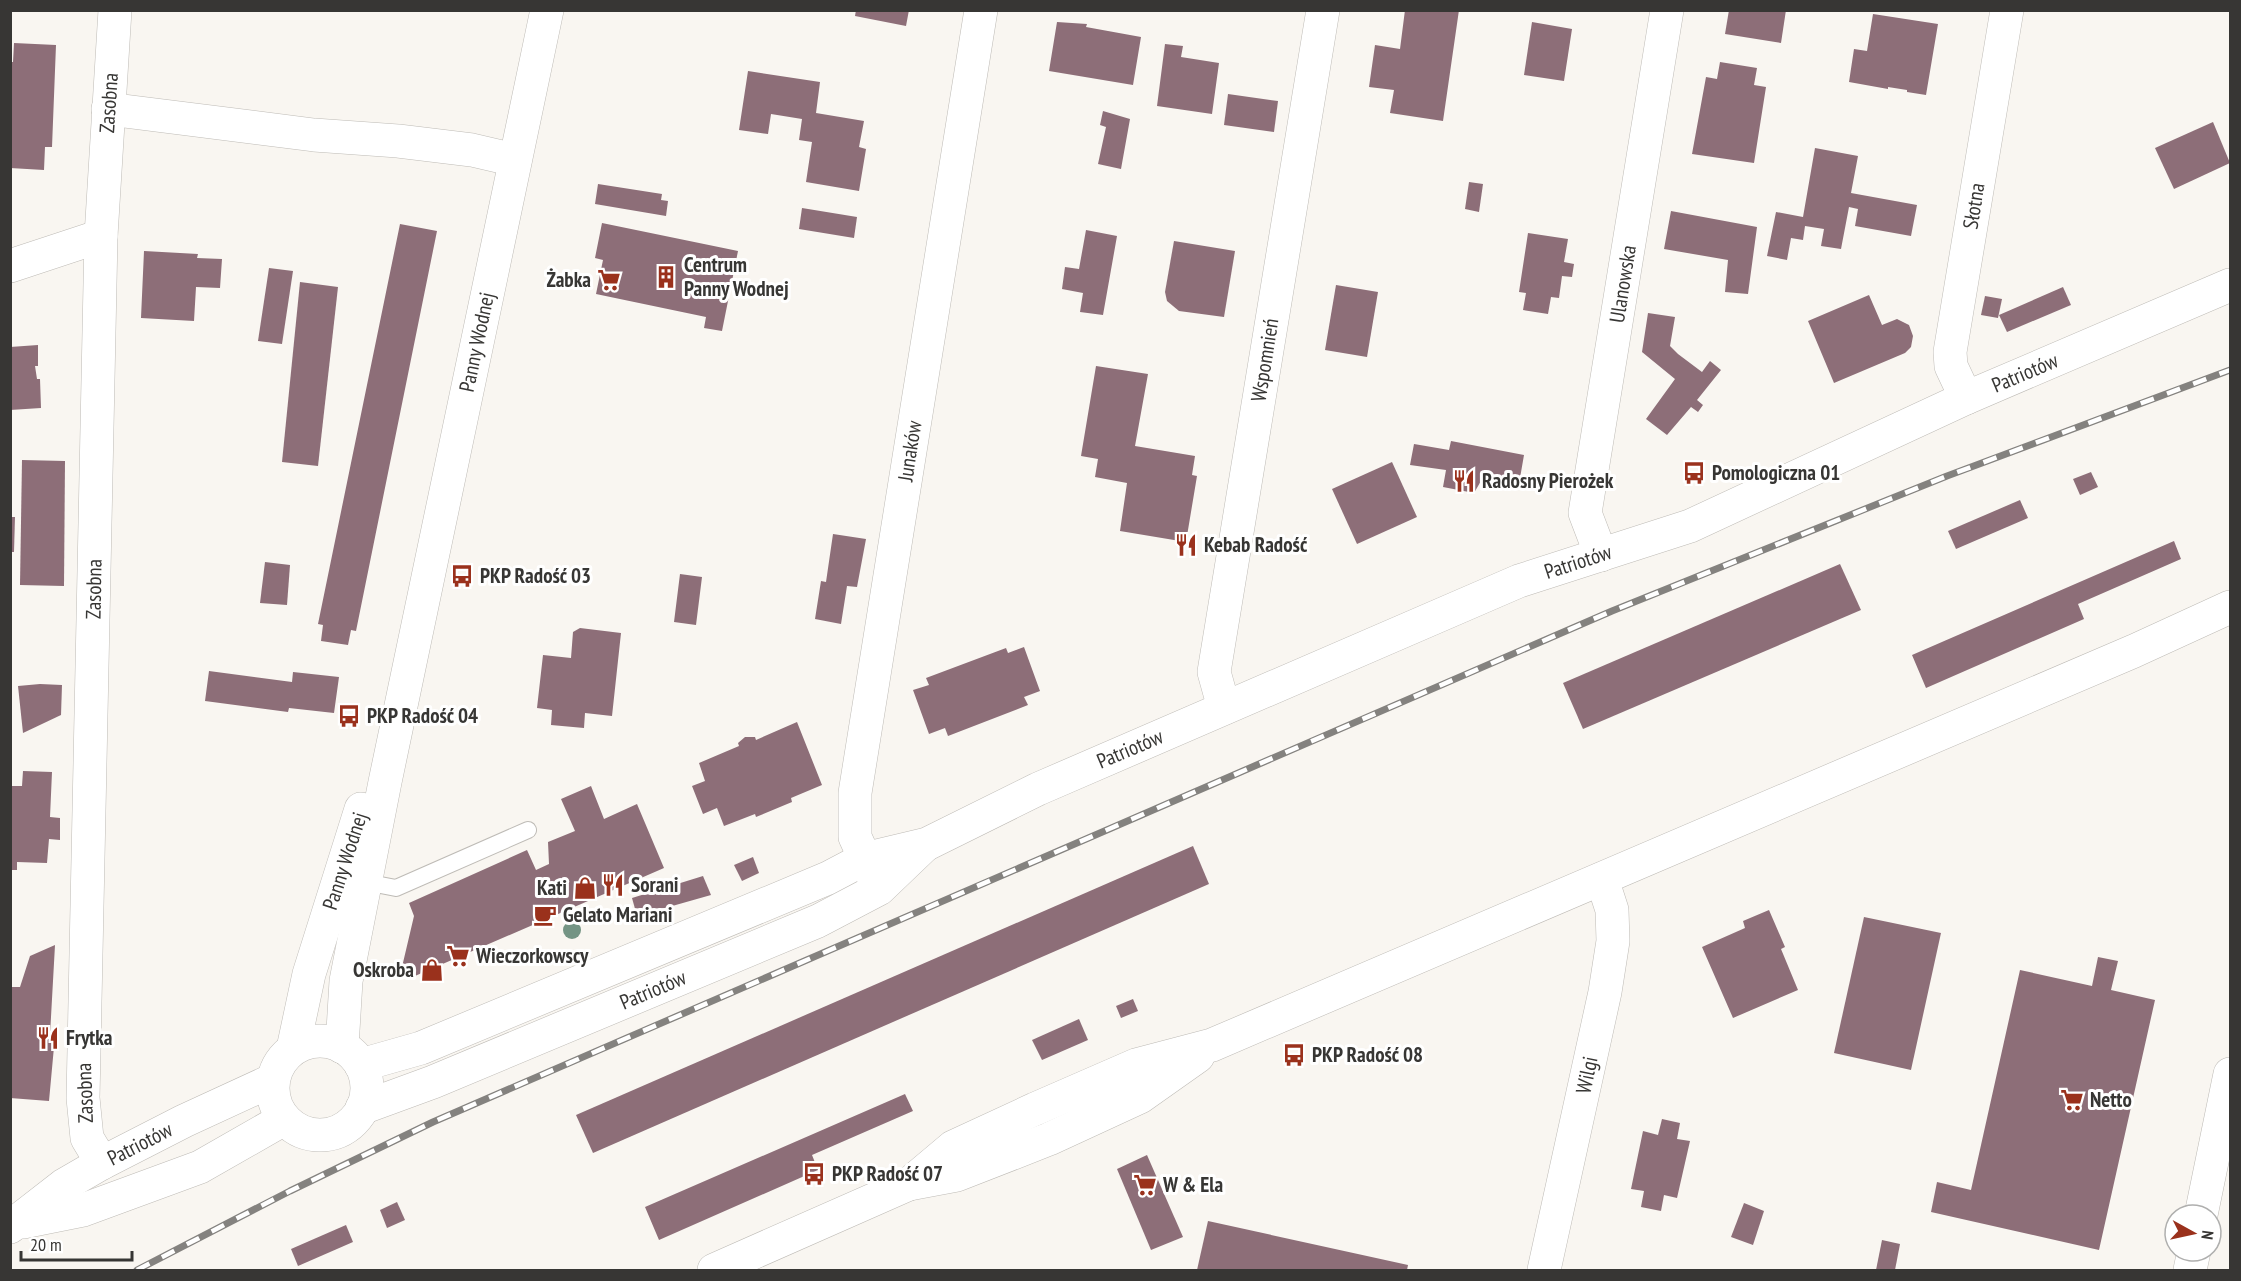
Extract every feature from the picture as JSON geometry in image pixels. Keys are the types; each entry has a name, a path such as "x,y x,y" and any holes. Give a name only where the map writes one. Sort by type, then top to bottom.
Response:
{"street":[{"name":"Panny Wodnej","path":"352,1056 346,981 407,674 547,10"},
{"name":"Junaków","path":"879,889 855,837 855,793 981,10"},
{"name":"Wspomnień","path":"1224,708 1214,672 1323,10"},
{"name":"Ulanowska","path":"1601,555 1585,513 1667,10"},
{"name":"Słotna","path":"1966,398 1951,366 1950,352 2007,10"},
{"name":"Zasobna","path":"102,1163 87,1138 83,1098 101,236 114,11"},
{"path":"108,109 314,135 398,141 472,150 516,160"},
{"path":"10,266 101,236"},
{"name":"Patriotów","path":"352,1056 421,1048 828,878 864,859 927,844 1038,789 1519,581 1690,526 1966,398 2230,285"},
{"path":"714,1270 909,1184 957,1175 1049,1139 1140,1097 1212,1045 2134,651 2230,607"},
{"name":"Panny Wodnej","path":"292,1050 309,974 407,674"},
{"name":"Patriotów","path":"362,1108 433,1082 798,930 879,889 927,844"},
{"name":"Wilgi","path":"1544,1270 1605,992 1613,941 1612,910 1602,879"},
{"path":"321,1041 352,1056 366,1083 365,1100 358,1116 344,1129 327,1135 309,1134 296,1129 284,1119 276,1106 272,1091 273,1080 281,1061 292,1050 306,1043 321,1041"},
{"path":"2203,1203 2230,1074"},
{"name":"Patriotów","path":"14,1225 64,1185 102,1163 184,1121 273,1080"},
{"name":"Patriotów","path":"14,1225 83,1210 200,1167 284,1119"}],"lane":[{"path":"365,882 396,888 528,830"}],"building":[{"path":"856,10 909,10 906,26 855,16"},
{"path":"1405,10 1459,10 1443,121 1390,113 1394,90 1369,87 1375,45 1400,49"},
{"path":"1729,10 1786,10 1781,43 1725,34"},
{"path":"1873,14 1938,24 1926,95 1849,82 1854,49 1867,51"},
{"path":"1057,22 1087,24 1086,27 1141,37 1133,85 1049,71"},
{"path":"1532,22 1572,29 1564,81 1524,75"},
{"path":"14,43 56,45 52,147 45,147 44,170 10,168 10,62 13,62"},
{"path":"1165,44 1183,46 1181,57 1219,63 1212,114 1157,106"},
{"path":"1720,62 1757,68 1754,85 1766,87 1754,163 1692,154 1706,77 1717,79"},
{"path":"748,71 820,82 816,113 864,121 859,147 866,149 859,191 806,182 812,142 799,140 802,119 771,114 768,134 739,130"},
{"path":"1228,94 1278,101 1274,132 1224,125"},
{"path":"1103,111 1130,119 1121,169 1098,164 1106,127 1100,125"},
{"path":"2213,122 2230,163 2174,189 2155,148"},
{"path":"1815,148 1858,156 1851,193 1917,205 1911,236 1855,226 1858,209 1849,207 1841,249 1821,246 1824,229 1805,226 1803,240 1791,238 1787,260 1767,256 1776,212 1803,217"},
{"path":"1469,182 1483,184 1479,212 1465,209"},
{"path":"598,184 662,194 661,200 668,201 666,216 595,204"},
{"path":"802,208 857,217 854,238 799,229"},
{"path":"1671,211 1757,227 1748,294 1725,292 1728,260 1664,249"},
{"name":"Centrum Panny Wodnej","path":"602,223 738,251 722,331 704,328 706,317 596,294 603,260 595,258"},
{"path":"400,224 437,231 356,631 351,630 348,645 321,641 323,625 318,624"},
{"path":"1086,230 1117,236 1103,315 1080,312 1083,293 1062,289 1065,267 1079,269"},
{"path":"1528,233 1568,239 1564,262 1574,264 1572,277 1562,276 1559,298 1551,297 1548,314 1523,310 1526,293 1519,292"},
{"path":"1174,241 1235,251 1224,317 1179,311 1167,301 1165,292"},
{"path":"144,251 198,254 197,258 222,259 220,288 196,287 194,321 141,318"},
{"path":"269,268 293,271 282,344 258,341"},
{"path":"300,282 338,287 318,466 282,462"},
{"path":"1336,285 1378,292 1367,357 1325,350"},
{"path":"2063,287 2071,305 2007,332 1999,315"},
{"path":"1869,295 1882,325 1897,319 1909,325 1913,336 1911,347 1905,353 1834,383 1808,321"},
{"path":"1985,296 2002,299 1998,318 1981,315"},
{"path":"1648,313 1675,317 1670,346 1678,354 1702,372 1710,361 1721,370 1697,400 1703,405 1698,412 1691,407 1667,435 1646,419 1675,379 1642,352"},
{"path":"38,345 38,366 35,366 37,379 40,379 41,408 10,410 10,347"},
{"path":"1096,366 1148,374 1135,446 1195,456 1192,475 1197,476 1186,542 1120,531 1127,483 1095,477 1098,459 1081,456"},
{"path":"1451,441 1524,455 1520,478 1485,474 1474,493 1443,487 1446,470 1410,465 1414,444 1449,450"},
{"path":"22,460 65,461 64,586 20,585"},
{"path":"1392,462 1417,517 1357,544 1332,489"},
{"path":"2091,472 2098,487 2080,495 2073,479"},
{"path":"2020,500 2028,518 1956,549 1948,531"},
{"path":"10,517 15,517 14,552 10,552"},
{"path":"833,534 866,539 857,587 847,586 841,624 815,619 821,581 826,582"},
{"path":"2174,541 2181,559 2078,604 2084,619 1926,688 1912,655"},
{"path":"265,562 290,565 287,605 260,603"},
{"path":"1840,564 1861,610 1583,729 1563,683"},
{"path":"680,574 702,577 696,625 674,622"},
{"path":"580,628 621,633 612,716 585,713 584,728 551,725 552,710 537,708 543,655 571,658 573,632"},
{"path":"1024,647 1040,691 1024,697 1028,705 948,736 945,728 929,734 913,690 929,685 926,678 1006,648 1008,653"},
{"path":"209,671 292,682 293,672 339,677 334,713 289,708 288,712 205,701"},
{"path":"62,685 61,715 23,733 18,686"},
{"path":"797,722 822,785 791,798 792,802 756,817 755,814 724,826 717,808 703,814 692,786 705,781 699,763 739,746 738,743 745,737 755,737 756,740"},
{"path":"23,771 52,772 50,817 60,818 60,840 49,839 47,863 17,862 17,870 10,870 10,786 22,786"},
{"path":"591,786 604,819 637,804 664,868 408,979 402,967 414,916 409,903 527,850 536,870 549,864 548,842 575,831 561,799"},
{"path":"1193,846 1209,884 593,1153 576,1115"},
{"path":"753,857 759,873 742,881 734,865"},
{"path":"703,876 711,895 637,916 632,898"},
{"path":"1769,910 1785,947 1781,949 1798,990 1733,1018 1702,947 1745,928 1743,921"},
{"path":"1864,917 1941,933 1911,1070 1834,1053"},
{"path":"55,945 50,1035 55,1036 49,1101 10,1098 10,987 20,987 30,956"},
{"path":"2098,957 2118,961 2111,990 2155,1000 2099,1250 1931,1212 1937,1182 1971,1190 2020,970 2092,986"},
{"path":"1133,999 1138,1011 1121,1018 1116,1006"},
{"path":"1079,1019 1088,1040 1042,1060 1032,1040"},
{"path":"905,1094 913,1111 812,1155 818,1170 659,1240 645,1207"},
{"path":"1662,1119 1680,1123 1677,1139 1690,1141 1677,1198 1664,1195 1661,1211 1641,1207 1644,1191 1631,1189 1643,1131 1658,1135"},
{"path":"1147,1155 1183,1237 1151,1250 1117,1169"},
{"path":"397,1202 405,1220 387,1228 380,1210"},
{"path":"1744,1203 1764,1211 1753,1245 1731,1237"},
{"path":"1208,1221 1408,1265 1407,1270 1197,1270"},
{"path":"346,1225 353,1242 298,1266 291,1249"},
{"path":"1882,1240 1900,1244 1895,1270 1876,1270"}],"railway":[{"path":"137,1270 290,1191 433,1122 1612,611 1947,476 2230,370"}],"place":[{"name":"Centrum Panny Wodnej","path":"666,277"},
{"name":"Żabka","path":"609,280"},
{"name":"Pomologiczna 01","path":"1694,473"},
{"name":"Radosny Pierożek","path":"1464,481"},
{"name":"Kebab Radość","path":"1186,545"},
{"name":"PKP Radość 03","path":"462,576"},
{"name":"PKP Radość 04","path":"349,716"},
{"name":"Sorani","path":"613,885"},
{"name":"Kati","path":"585,888"},
{"name":"Gelato Mariani","path":"545,915"},
{"name":"Wieczorkowscy","path":"458,956"},
{"name":"Oskroba","path":"432,970"},
{"name":"Frytka","path":"48,1038"},
{"name":"PKP Radość 08","path":"1294,1055"},
{"name":"Netto","path":"2072,1100"},
{"name":"PKP Radość 07","path":"814,1174"},
{"name":"W & Ela","path":"1145,1185"}]}
